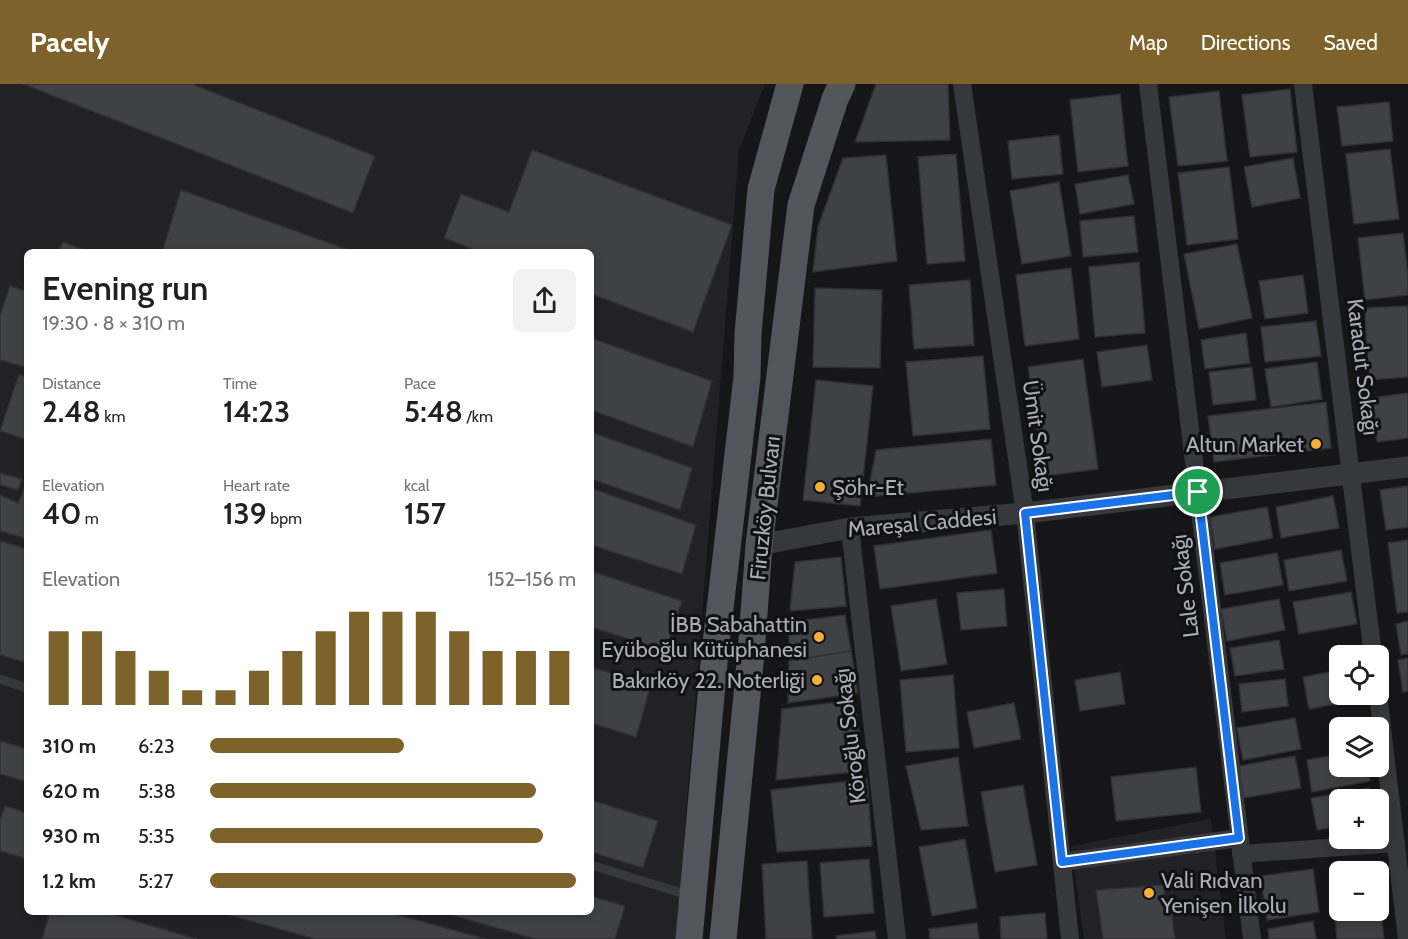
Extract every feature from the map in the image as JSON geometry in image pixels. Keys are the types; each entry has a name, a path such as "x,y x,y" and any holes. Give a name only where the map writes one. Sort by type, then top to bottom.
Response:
{"main road":[{"name":"Firuzköy Bulvarı","path":"689,939 721,591 747,377 747,334 761,189 790,84"},
{"name":"Firuzköy Bulvarı","path":"723,939 750,666 759,545 801,205 835,99 842,84"},
{"path":"721,591 728,568 738,557 759,545"}],"street":[{"name":"Ümit Sokağı","path":"962,84 1025,513 1070,939"},
{"name":"Lale Sokağı","path":"1148,84 1252,939"},
{"name":"Karadut Sokağı","path":"1303,84 1373,645"},
{"name":"Mareşal Caddesi","path":"759,545 850,528 1025,513 1408,467"},
{"name":"Köroğlu Sokağı","path":"850,528 897,939"},
{"path":"1380,705 1400,806 1396,843 1407,939"},
{"path":"1062,862 1240,846 1396,843"}],"lane":[{"path":"0,679 24,687"},
{"path":"594,866 693,897"}],"shaded area":[{"path":"0,84 765,84 739,150 676,939 0,939"},
{"name":"Vali Rıdvan Yenişen İlkolu","path":"1211,819 1226,939 1084,939 1071,846"}],"building":[{"path":"23,84 192,84 375,156 353,213"},
{"path":"876,84 948,84 950,140 855,142"},
{"path":"1290,89 1297,152 1250,157 1242,95"},
{"path":"1219,91 1227,161 1178,166 1169,97"},
{"path":"1120,94 1128,166 1078,172 1070,100"},
{"path":"1389,102 1393,141 1342,146 1337,107"},
{"path":"1059,135 1063,174 1012,179 1008,141"},
{"path":"1390,149 1399,219 1354,224 1346,154"},
{"path":"532,150 732,225 693,332 594,295 594,249 472,249 444,238 461,194 509,212"},
{"path":"956,154 965,261 927,264 918,157"},
{"path":"886,155 897,261 813,272 818,227 843,158"},
{"path":"1293,158 1300,198 1252,207 1244,167"},
{"path":"1229,167 1238,239 1187,245 1178,173"},
{"path":"1128,175 1134,204 1080,214 1075,184"},
{"path":"1059,182 1071,256 1022,264 1010,191"},
{"path":"181,190 346,249 163,249"},
{"path":"1134,216 1138,252 1083,257 1080,221"},
{"path":"1403,233 1408,295 1365,300 1358,238"},
{"path":"63,242 82,249 60,249"},
{"path":"1237,244 1252,318 1199,329 1184,254"},
{"path":"1139,262 1145,333 1095,337 1089,267"},
{"path":"1071,268 1079,339 1025,346 1016,275"},
{"path":"1303,275 1308,313 1265,319 1259,281"},
{"path":"970,280 974,345 914,349 909,285"},
{"path":"10,286 24,290 24,367 0,360 0,315"},
{"path":"815,288 882,290 880,368 813,367"},
{"path":"1408,306 1408,377 1368,380 1365,308"},
{"path":"1316,321 1321,356 1265,362 1261,327"},
{"path":"1246,333 1250,363 1205,369 1201,340"},
{"path":"594,339 712,381 693,447 594,411"},
{"path":"1147,345 1152,380 1102,387 1097,352"},
{"path":"983,356 990,429 913,436 906,362"},
{"path":"1083,359 1098,469 1044,476 1028,367"},
{"path":"1317,362 1322,399 1271,407 1265,369"},
{"path":"1252,367 1256,400 1213,405 1209,372"},
{"path":"19,374 24,376 24,439 0,431"},
{"path":"816,380 873,386 860,506 803,500"},
{"path":"1408,393 1408,438 1377,442 1371,398"},
{"path":"1326,402 1331,448 1214,462 1208,416"},
{"path":"594,433 692,468 680,510 594,480"},
{"path":"991,439 996,485 867,497 876,450"},
{"path":"0,473 22,479 18,490 0,485"},
{"path":"1408,486 1408,527 1386,530 1380,490"},
{"path":"24,488 24,538 0,531 0,495 18,503"},
{"path":"594,489 696,525 682,574 594,546"},
{"path":"1333,496 1339,528 1281,538 1276,507"},
{"path":"1267,507 1273,538 1215,549 1210,517"},
{"path":"991,530 997,573 880,589 874,546"},
{"path":"1408,540 1408,612 1397,613 1388,543"},
{"path":"0,541 24,548 24,662 0,655"},
{"path":"1341,550 1347,581 1289,591 1284,560"},
{"path":"1277,553 1283,585 1225,595 1220,563"},
{"path":"841,557 846,606 790,611 795,562"},
{"path":"594,572 682,601 666,651 594,628"},
{"path":"1004,589 1007,626 961,630 957,593"},
{"path":"1351,592 1357,624 1299,634 1293,602"},
{"path":"936,599 947,664 901,671 891,606"},
{"path":"1279,599 1285,630 1227,641 1221,609"},
{"name":"İBB Sabahattin Eyüboğlu Kütüphanesi","path":"845,615 851,651 789,661 789,622"},
{"path":"1408,621 1408,654 1401,655 1396,624"},
{"path":"1279,640 1284,669 1235,676 1230,648"},
{"path":"851,651 858,693 788,703 789,661"},
{"path":"1408,658 1408,691 1403,692 1398,660"},
{"path":"594,668 651,685 636,737 594,724"},
{"path":"1120,672 1125,704 1080,711 1075,680"},
{"path":"1329,672 1330,705 1309,709 1303,677"},
{"path":"953,675 959,748 906,752 900,680"},
{"path":"1285,679 1288,706 1242,712 1239,684"},
{"path":"855,700 864,771 776,780 782,709"},
{"path":"1014,703 1021,739 974,748 967,712"},
{"path":"1295,718 1301,749 1243,760 1237,728"},
{"path":"0,741 24,748 24,781 0,774"},
{"path":"1295,756 1301,788 1244,798 1238,766"},
{"path":"1329,756 1329,777 1369,777 1370,781 1312,792 1307,760"},
{"path":"958,757 968,826 921,830 906,766"},
{"path":"1196,767 1201,812 1116,821 1111,777"},
{"path":"867,779 872,846 777,852 771,790"},
{"path":"1023,785 1037,865 995,872 981,792"},
{"path":"1329,795 1329,828 1317,830 1311,798"},
{"path":"594,801 658,821 643,868 594,853"},
{"path":"5,806 24,812 24,858 0,851 0,820"},
{"path":"965,839 977,908 932,916 919,847"},
{"path":"869,859 874,913 824,917 820,863"},
{"path":"807,861 812,939 766,939 762,864"},
{"path":"1313,869 1319,912 1267,920 1260,876"},
{"path":"1165,885 1163,907 1171,906 1175,939 1103,939 1096,890"},
{"path":"594,897 625,906 615,939 535,939 451,915 594,915"},
{"path":"1045,913 1047,939 1001,939 1000,917"},
{"path":"49,915 115,915 197,939 42,939"},
{"path":"229,915 399,915 486,939 315,939"},
{"path":"1313,921 1316,939 1269,939 1268,929"},
{"path":"1336,921 1382,921 1384,939 1337,939"},
{"path":"977,923 979,939 930,939 929,929"},
{"path":"875,931 876,939 837,939 836,936"}],"place":[{"name":"Altun Market","path":"1316,444"},
{"name":"Şöhr-Et","path":"820,487"},
{"name":"İBB Sabahattin Eyüboğlu Kütüphanesi","path":"819,637"},
{"name":"Bakırköy 22. Noterliği","path":"817,680"},
{"name":"Vali Rıdvan Yenişen İlkolu","path":"1149,893"}],"route":[{"path":"1198,492 1239,838 1062,862 1025,513 1198,492"}]}
